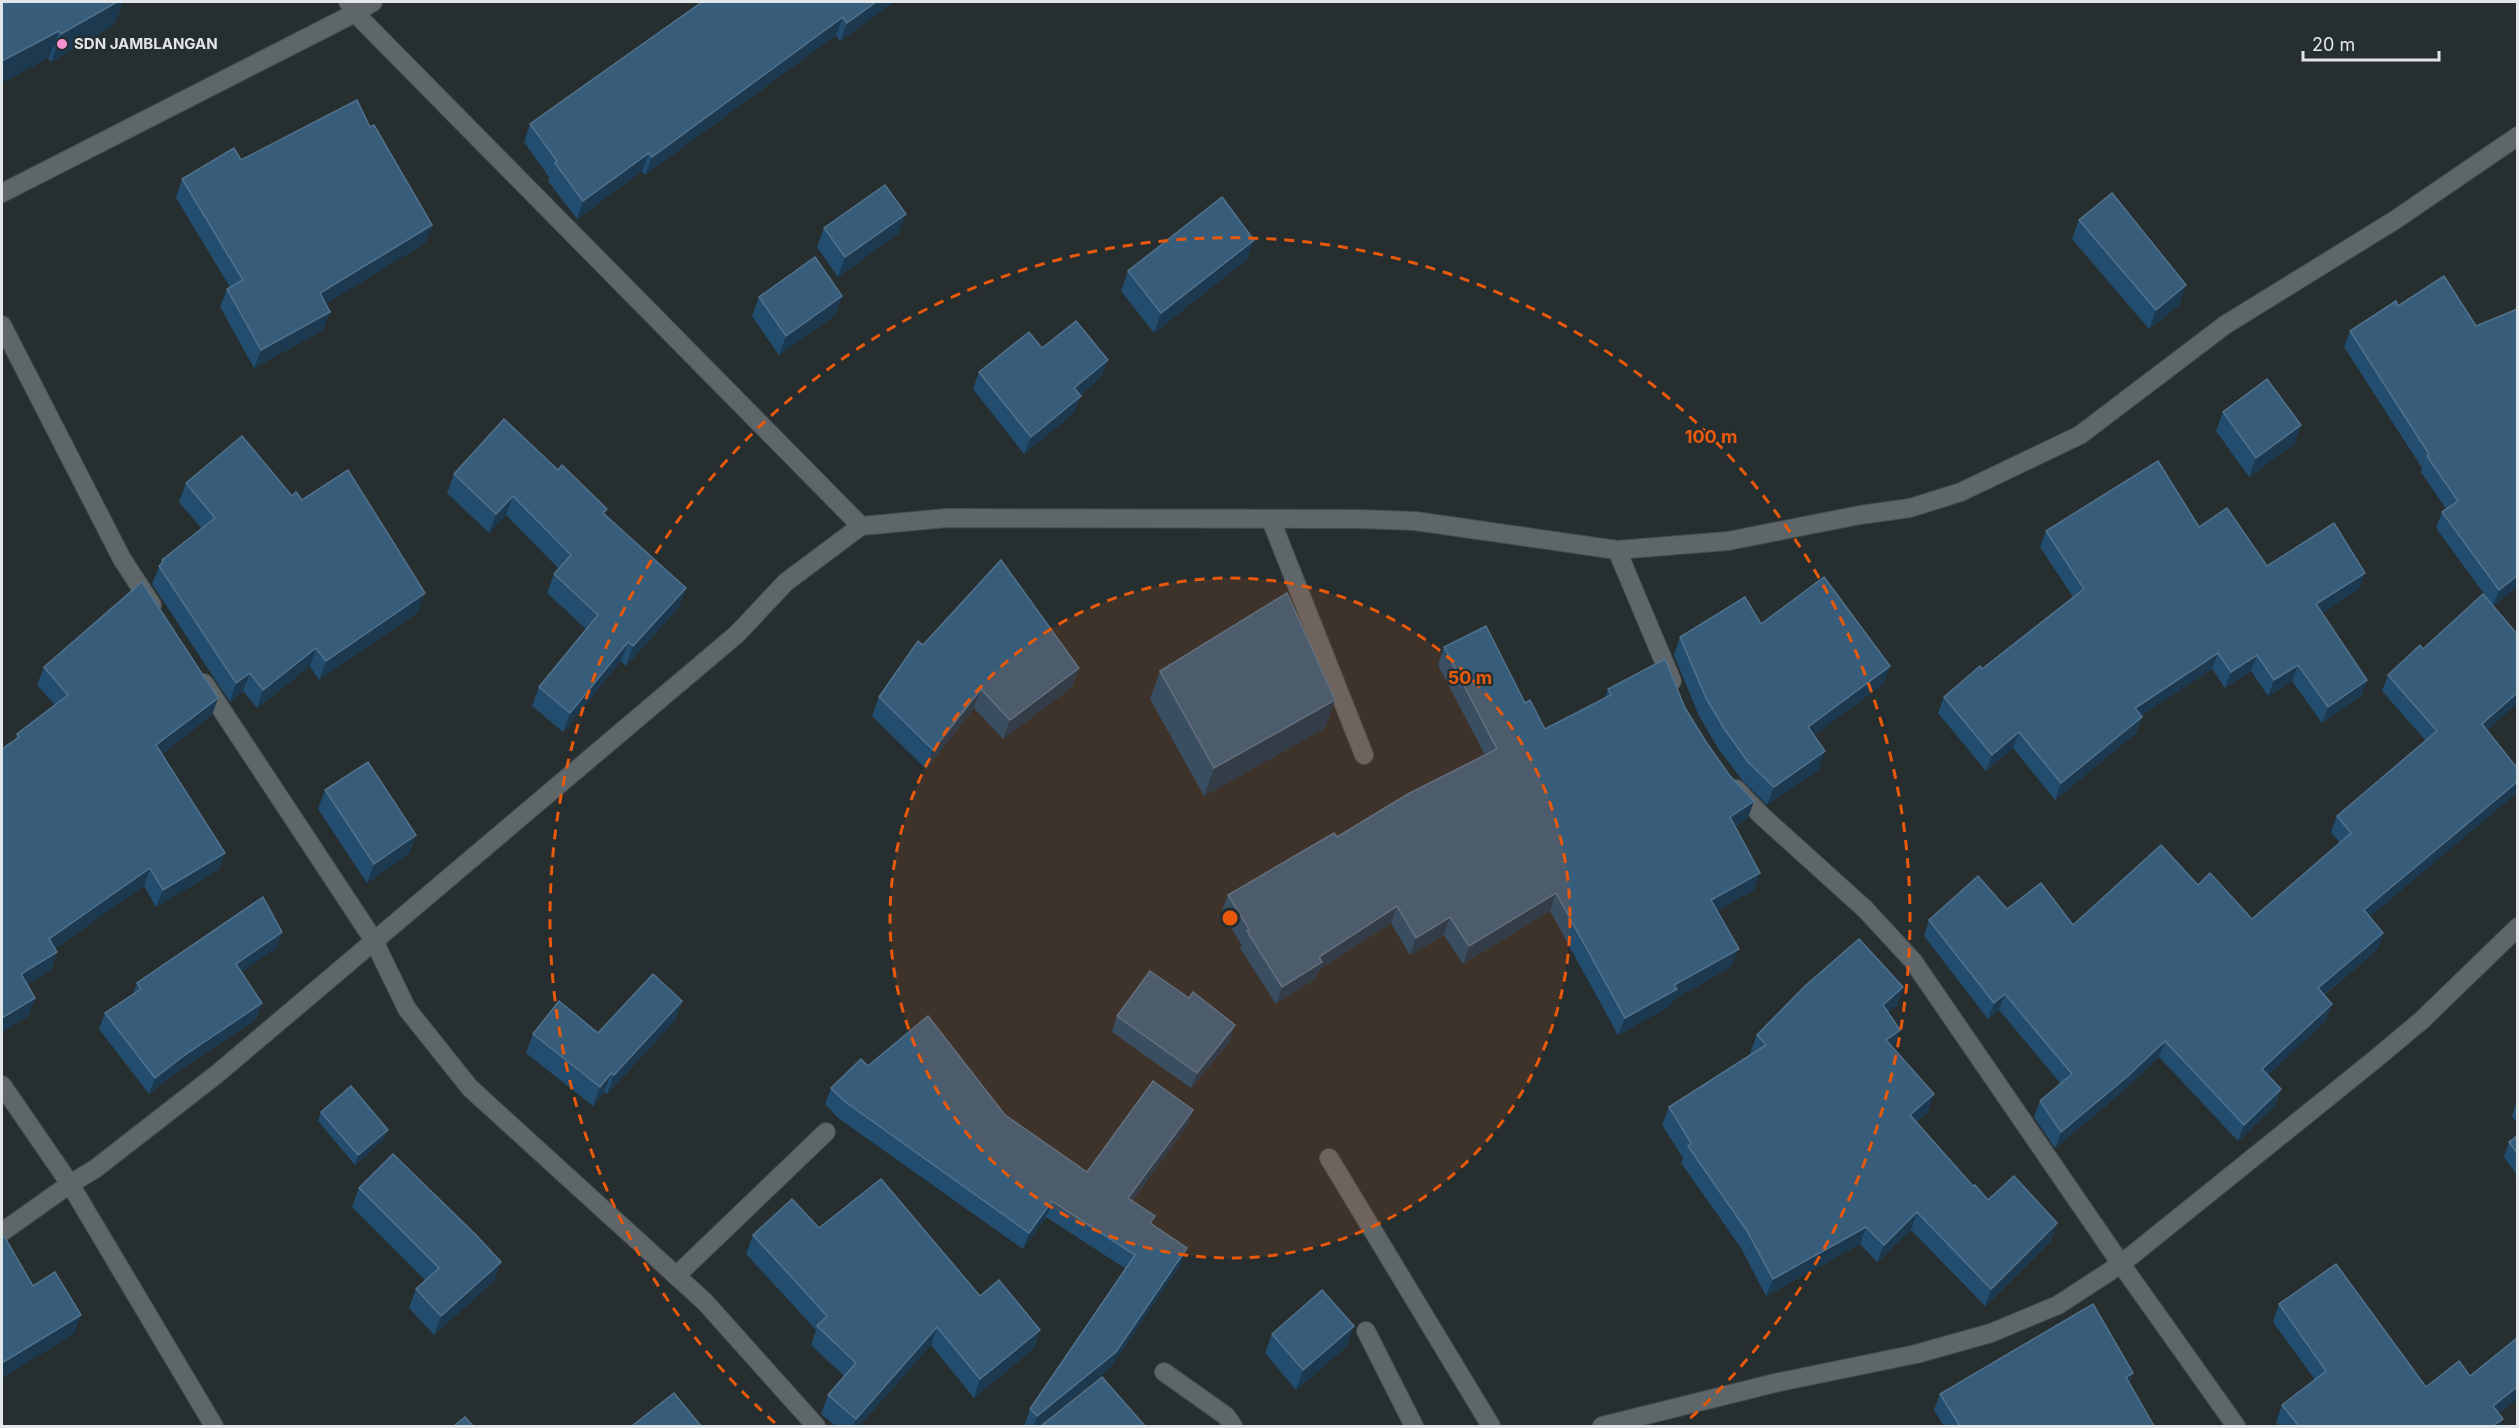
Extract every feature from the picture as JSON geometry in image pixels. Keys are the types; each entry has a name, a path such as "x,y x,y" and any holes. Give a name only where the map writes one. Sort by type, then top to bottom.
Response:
{"street":[{"path":"2,193 351,7 372,2"},
{"path":"351,7 861,526"},
{"path":"2,1232 95,1169 217,1074 373,939 737,634 786,582 861,526 947,518 1415,521 1617,550 1728,541 1910,507 1961,492 2080,435 2225,325 2396,220 2517,136"},
{"path":"2,325 122,559 162,619"},
{"path":"1271,520 1364,755"},
{"path":"1617,550 1680,700"},
{"path":"195,669 373,939 407,1008 470,1088 705,1302 816,1426"},
{"path":"1727,778 1762,816 1865,909 1913,961 2121,1264 2236,1426"},
{"path":"1602,1426 1775,1383 1916,1354 1991,1334 2058,1305 2121,1264 2422,1020 2517,927"},
{"path":"2,1086 70,1184 214,1426"},
{"path":"676,1276 826,1132"},
{"path":"1329,1158 1491,1426"},
{"path":"1366,1331 1414,1426"},
{"path":"1164,1372 1226,1416 1233,1426"}],"building":[{"path":"2,2 117,2 61,34 59,31 2,61"},
{"path":"702,2 876,2 847,23 843,17 652,157 649,153 583,201 530,124"},
{"path":"357,100 370,127 374,125 432,225 320,293 330,312 261,350 227,289 243,280 182,179 234,148 241,160"},
{"path":"885,185 906,214 845,257 824,228"},
{"path":"2112,193 2186,285 2156,310 2079,220"},
{"path":"1222,197 1254,240 1161,313 1128,271"},
{"path":"815,257 842,296 786,336 759,297"},
{"path":"2444,276 2476,326 2517,309 2517,576 2499,590 2442,512 2458,501 2427,456 2429,454 2350,331 2396,301 2398,306"},
{"path":"1076,321 1108,360 1074,388 1081,396 1031,437 979,372 1029,332 1042,348"},
{"path":"2267,379 2301,425 2256,458 2223,412"},
{"path":"504,419 558,470 562,465 607,509 603,513 686,588 633,646 628,642 570,713 539,687 598,615 554,574 571,555 513,496 496,514 454,474"},
{"path":"242,436 292,496 296,492 302,500 348,470 425,593 326,661 316,648 263,690 250,673 236,683 159,566 162,560 215,518 186,483"},
{"path":"2158,461 2199,527 2227,508 2267,566 2334,523 2365,573 2316,604 2367,680 2328,707 2298,665 2274,680 2257,655 2231,672 2218,653 2135,708 2142,717 2061,783 2019,732 1992,755 1944,697 1980,666 1982,669 2084,589 2046,531"},
{"path":"1001,560 1079,668 1010,720 981,689 933,750 879,697 918,641 923,645"},
{"path":"1824,577 1890,666 1808,727 1825,751 1774,787 1748,762 1725,730 1706,698 1680,637 1745,597 1761,624"},
{"path":"142,582 218,698 156,745 225,853 163,890 150,868 49,939 57,952 21,974 35,998 2,1018 2,749 19,737 17,734 68,695 44,667"},
{"path":"1287,593 1335,700 1214,768 1160,671"},
{"path":"2483,594 2517,634 2517,693 2482,724 2517,768 2517,782 2364,910 2383,933 2318,988 2332,1004 2262,1069 2281,1089 2244,1125 2165,1041 2128,1076 2061,1132 2040,1101 2072,1074 2005,994 1994,1003 1929,920 1978,876 2007,909 2041,883 2073,925 2161,845 2198,885 2210,873 2252,919 2351,833 2337,816 2437,731 2388,675 2420,645 2423,649"},
{"path":"1486,626 1525,703 1530,700 1545,729 1611,695 1608,689 1665,659 1685,708 1706,742 1730,776 1754,801 1730,817 1760,873 1711,900 1739,949 1674,985 1677,989 1625,1018 1556,893 1469,946 1450,917 1416,938 1397,906 1319,957 1322,962 1282,987 1247,931 1249,929 1228,895 1334,833 1337,837 1408,794 1497,749 1444,647"},
{"path":"368,762 416,835 374,864 325,790"},
{"path":"263,897 282,932 236,964 262,1003 155,1078 105,1013 141,989 137,983"},
{"path":"1859,939 1903,987 1883,1005 1900,1030 1886,1040 1934,1094 1910,1115 1988,1200 2014,1176 2057,1223 1991,1289 1917,1212 1884,1245 1866,1227 1773,1279 1747,1231 1688,1146 1691,1143 1669,1107 1766,1045 1757,1035 1805,986"},
{"path":"1150,971 1189,998 1193,992 1235,1025 1197,1073 1117,1016"},
{"path":"653,974 682,1001 614,1075 611,1073 600,1087 533,1034 559,1001 598,1033"},
{"path":"928,1016 1005,1115 1087,1172 1153,1081 1193,1110 1128,1198 1155,1216 1150,1223 1187,1248 1116,1352 1037,1416 1030,1409 1135,1255 1052,1201 1029,1233 844,1101 831,1088 861,1059 868,1066"},
{"path":"351,1086 388,1130 358,1155 321,1112"},
{"path":"2517,1136 2517,1153 2509,1142"},
{"path":"393,1154 501,1262 441,1316 416,1289 439,1268 359,1188"},
{"path":"881,1179 980,1296 999,1280 1040,1330 980,1379 937,1327 856,1419 828,1395 856,1363 817,1326 827,1316 753,1235 792,1199 819,1228"},
{"path":"4,1236 33,1286 55,1272 81,1315 2,1363 2,1238"},
{"path":"2336,1264 2426,1387 2459,1361 2470,1376 2517,1338 2517,1387 2493,1406 2503,1419 2495,1426 2299,1426 2282,1405 2326,1371 2279,1304"},
{"path":"1322,1290 1354,1326 1303,1370 1272,1334"},
{"path":"2093,1304 2133,1373 2126,1377 2154,1426 1960,1426 1940,1394"},
{"path":"1102,1377 1145,1426 1041,1426"},
{"path":"674,1393 701,1426 632,1426"},
{"path":"465,1417 473,1426 454,1426"}],"place":[{"name":"SDN JAMBLANGAN","path":"62,44"}]}
